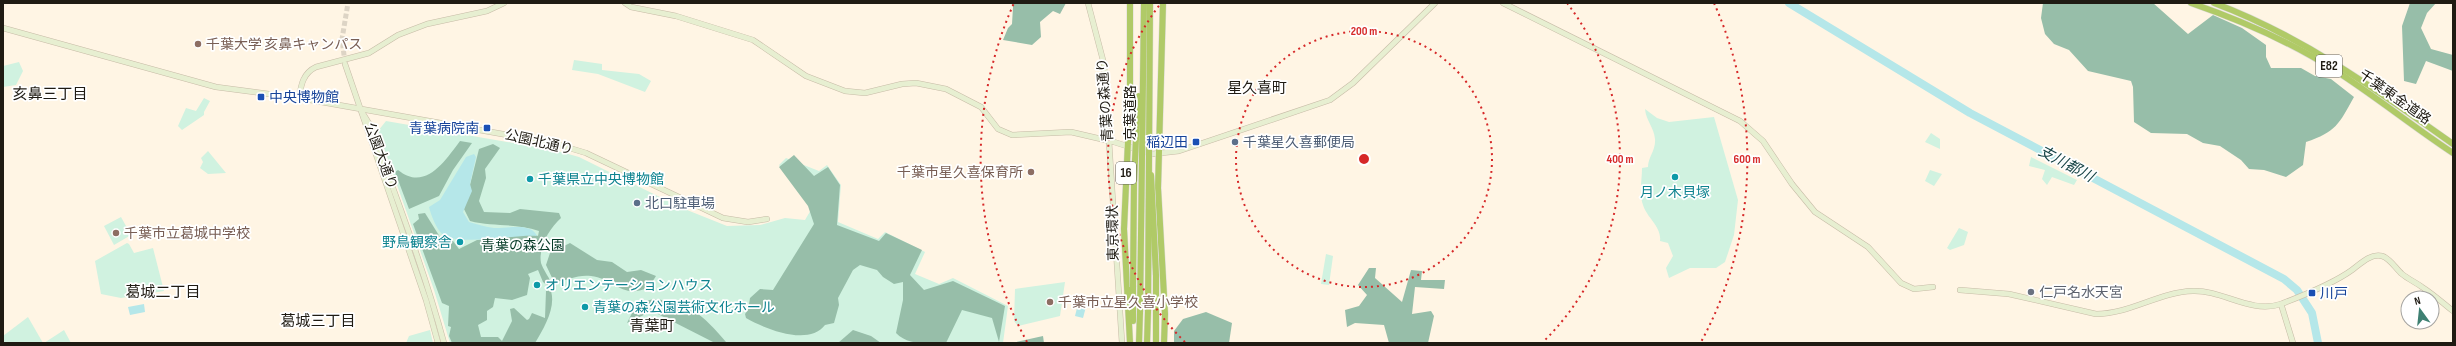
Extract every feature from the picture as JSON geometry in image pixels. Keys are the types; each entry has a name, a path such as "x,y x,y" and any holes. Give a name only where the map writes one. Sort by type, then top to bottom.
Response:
{"highway":[{"name":"東京環状","path":"1130,3 1128,146 1124,230 1131,343"},
{"name":"京葉道路","path":"1139,343 1142,57 1144,3"},
{"name":"京葉道路","path":"1147,343 1150,3"},
{"path":"1163,3 1158,155 1159,215 1165,314 1164,343"},
{"name":"千葉東金道路","path":"2191,3 2244,23 2306,53 2332,68 2453,153"},
{"name":"千葉東金道路","path":"2214,3 2256,20 2319,53 2453,144"},
{"path":"1131,343 1134,287 1134,182 1142,57"},
{"path":"1148,148 1154,196 1156,343"}],"street":[{"path":"299,98 304,79 309,71 316,67 369,53 398,35 427,24 487,11 504,3"},
{"path":"625,3 631,7 676,16 753,40 806,76 845,91 860,94 902,84 927,84 946,89 981,107 998,128 1006,134 1025,136 1071,132 1108,140 1158,155 1179,151 1330,100 1354,83 1435,3"},
{"name":"青葉の森通り","path":"1088,3 1103,59 1122,343"},
{"path":"1503,3 1740,121 1763,142 1792,184 1815,212 1863,243 1901,283 1914,289 1933,287"},
{"name":"公園北通り","path":"3,28 216,87 299,98 362,111 554,143 586,153 723,218 748,222 767,219"},
{"path":"345,64 362,111"},
{"name":"公園大通り","path":"362,111 364,124 426,300 438,343"},
{"name":"公園大通り","path":"362,111 367,116 391,183 436,312 444,343"},
{"path":"1960,290 2009,294 2096,314 2110,313 2170,294 2192,291 2213,293 2256,306 2281,304 2350,271 2373,256 2382,256 2402,274 2423,287 2453,311"},
{"path":"2281,304 2293,343"}],"green space":[{"path":"1011,3 1066,3 1060,14 1053,11 1040,22 1041,37 1032,45 1003,40 1008,28 1012,24 1013,7"},
{"path":"2043,3 2153,3 2188,34 2213,15 2242,28 2266,45 2266,57 2271,68 2301,68 2315,76 2331,79 2354,97 2336,126 2324,135 2306,142 2303,165 2286,177 2264,170 2249,169 2241,160 2220,146 2203,143 2187,134 2151,133 2134,122 2133,87 2131,81 2088,71 2069,50 2054,44 2045,34 2041,18"},
{"path":"2410,3 2436,3 2427,13 2421,28 2431,49 2453,55 2453,71 2426,61 2416,84 2404,81 2402,26"},
{"path":"574,60 602,64 602,70 639,74 651,81 645,92 598,74 572,70"},
{"path":"19,62 23,71 16,85 3,87 3,66"},
{"path":"204,98 210,101 204,115 182,130 178,126 186,108 196,111"},
{"path":"1645,109 1657,118 1669,122 1714,117 1738,200 1734,235 1725,262 1716,268 1690,268 1669,278 1666,268 1673,256 1668,243 1660,241 1659,231 1645,210 1641,196 1642,168 1648,167 1655,143 1652,127"},
{"name":"青葉の森公園","path":"386,121 554,150 579,157 682,208 727,226 760,225 785,218 805,220 812,208 779,165 786,158 819,171 827,165 841,185 838,222 878,239 885,232 925,252 915,274 939,284 953,278 1008,306 1003,343 450,343 434,290 378,131"},
{"path":"1931,133 1940,139 1940,149 1925,142"},
{"path":"460,141 472,143 453,170 439,196 409,209 395,172 398,170 408,176 417,178 426,176 441,165"},
{"path":"493,144 500,148 485,169 486,178 479,201 484,212 510,213 520,209 559,213 561,218 549,232 541,251 541,263 551,282 548,286 543,282 538,270 528,274 530,278 527,295 512,300 495,298 493,307 487,311 487,320 478,325 481,337 498,337 502,341 512,321 510,309 514,308 527,320 532,313 545,318 546,291 551,291 551,311 535,343 452,343 449,336 451,327 448,326 449,306 442,303 413,224 419,219 418,214 425,213 440,237 453,241 459,249 477,240 533,234 538,236 539,231 522,227 470,221 464,209 479,149"},
{"path":"208,151 226,173 208,174 200,168 203,162 201,158"},
{"path":"794,155 814,176 828,167 840,185 837,225 879,241 886,233 922,250 910,275 924,290 953,281 1005,306 999,342 992,318 962,310 946,343 919,343 906,340 896,333 903,300 903,282 894,284 883,277 877,270 860,265 853,270 838,298 839,305 834,323 825,325 818,331 799,335 787,334 765,327 746,318 745,314 748,310 750,298 760,289 773,290 814,224 808,206 779,167"},
{"path":"2031,157 2077,180 2074,185 2052,177 2047,185 2042,179 2045,170 2029,166"},
{"path":"1930,170 1942,174 1934,186 1925,181"},
{"path":"121,217 131,235 114,245 104,226"},
{"path":"1959,228 1968,232 1964,245 1950,250 1947,248"},
{"path":"127,243 134,253 153,248 164,291 121,298 101,294 95,261"},
{"path":"570,243 597,260 612,262 627,272 641,270 656,276 649,287 632,291 619,288 607,281 591,276 582,276 554,282 546,265 550,253"},
{"path":"1326,254 1333,256 1329,285 1321,284"},
{"path":"1369,268 1376,268 1375,278 1402,302 1411,270 1422,271 1421,280 1445,280 1444,289 1415,287 1412,314 1431,311 1434,316 1428,343 1389,343 1384,325 1355,323 1347,327 1345,310 1359,306 1367,295 1358,285"},
{"path":"1065,282 1060,316 1018,326 1014,321 1015,289"},
{"path":"654,299 687,307 710,324 726,342 715,343 652,311 627,323 637,303"},
{"path":"1206,312 1232,323 1229,343 1174,343 1174,331 1183,319"},
{"path":"28,317 43,343 3,343 3,336"},
{"path":"64,330 71,343 44,343"},
{"path":"430,330 433,343 406,343 409,336"},
{"path":"853,330 871,336 881,343 838,343"},
{"path":"1043,336 1044,343 1012,343"}],"water":[{"path":"474,154 476,157 470,184 472,191 463,212 469,222 494,228 518,227 529,229 537,236 460,240 450,238 442,234 434,221 429,207 440,200 466,157"},
{"path":"1079,300 1087,303 1083,318 1075,316"},
{"path":"144,304 145,312 130,315 128,307"}],"waterway":[{"name":"支川都川","path":"1789,3 1970,113 2284,279 2297,290 2312,313 2318,343"}],"tunnel":[{"path":"345,63 342,39 348,3"}],"place":[{"name":"千葉大学 亥鼻キャンパス","path":"198,44"},
{"name":"中央博物館","path":"261,97"},
{"name":"青葉病院南","path":"487,128"},
{"name":"稲辺田","path":"1196,142"},
{"name":"千葉星久喜郵便局","path":"1235,142"},
{"name":"千葉市星久喜保育所","path":"1031,172"},
{"name":"月ノ木貝塚","path":"1675,177"},
{"name":"千葉県立中央博物館","path":"530,179"},
{"name":"北口駐車場","path":"637,203"},
{"name":"千葉市立葛城中学校","path":"116,233"},
{"name":"野鳥観察舎","path":"460,242"},
{"name":"オリエンテーションハウス","path":"537,285"},
{"name":"仁戸名水天宮","path":"2031,292"},
{"name":"川戸","path":"2312,293"},
{"name":"千葉市立星久喜小学校","path":"1050,302"},
{"name":"青葉の森公園芸術文化ホール","path":"585,307"}],"district":[{"name":"星久喜町","path":"1257,88"},
{"name":"亥鼻三丁目","path":"50,94"},
{"name":"葛城二丁目","path":"163,292"},
{"name":"葛城三丁目","path":"318,321"},
{"name":"青葉町","path":"652,326"}]}
